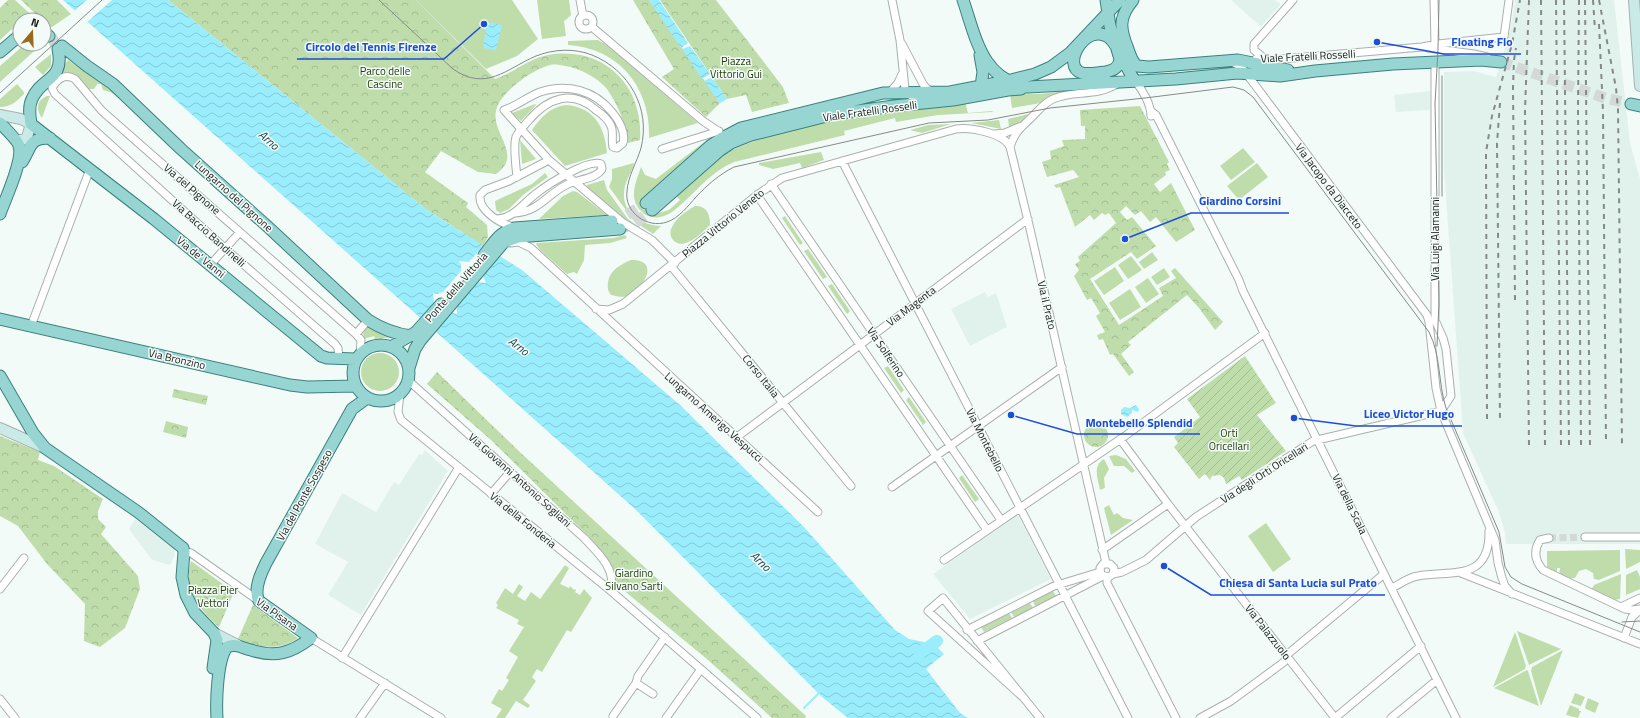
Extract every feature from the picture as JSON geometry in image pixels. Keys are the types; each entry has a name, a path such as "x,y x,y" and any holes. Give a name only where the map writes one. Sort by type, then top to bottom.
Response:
{"main road":[{"path":"963,0 978,44 983,72 981,86"},
{"path":"978,44 993,70 1008,81 1020,86 1044,87 1113,70 1119,65 1120,59 1110,26 1106,0"},
{"path":"952,96 981,86 1008,81 1035,74 1047,69 1063,59 1120,0"},
{"name":"Viale Fratelli Rosselli","path":"1133,0 1125,12 1121,27 1122,34 1136,65 1144,67 1238,60 1252,62 1276,69 1315,71"},
{"path":"1107,72 1087,73 1078,70 1074,64 1074,58 1075,53 1082,41 1094,35 1104,35 1114,43 1135,82"},
{"path":"0,52 12,42"},
{"name":"Lungarno del Pignone","path":"31,124 31,100 37,91 56,72 60,61 60,48 113,84 181,149 273,231 368,320 391,332 417,335"},
{"path":"952,96 1044,87 1135,82 1245,72 1277,76 1393,64 1481,60 1500,61"},
{"name":"Viale Fratelli Rosselli","path":"741,134 856,99 890,92 937,92 952,96"},
{"name":"Viale Fratelli Rosselli","path":"741,134 776,128 841,113 927,103 952,96"},
{"path":"0,123 11,136 17,140 21,151 16,170 0,214"},
{"name":"Via de' Vanni","path":"31,124 211,264 321,356 339,359 358,356"},
{"path":"649,207 741,134"},
{"path":"16,170 34,141 41,138 50,138"},
{"path":"501,240 506,231 516,228 612,221"},
{"path":"501,240 515,237 598,232 620,229"},
{"name":"Ponte della Vittoria","path":"417,335 462,281 501,240"},
{"name":"Via Bronzino","path":"0,319 290,385 307,387 356,386"},
{"path":"391,347 417,335"},
{"path":"409,368 402,355 391,347 382,345 366,349 358,356 353,372 356,386 367,398 385,401 394,398 400,394 408,381 409,368 415,349 417,335"},
{"path":"0,376 33,432 45,448"},
{"name":"Via del Ponte Sospeso","path":"259,601 257,592 262,573 276,546 352,409 367,398"},
{"name":"Via Pisana","path":"45,448 138,512 180,545 184,552"},
{"path":"184,552 182,577 186,595 195,613 214,633 217,643 211,680 210,718"},
{"name":"Via Pisana","path":"259,601 310,638"},
{"path":"217,718 218,685 224,654 228,647 238,645 257,652 277,653 295,649 310,638"}],"street":[{"path":"580,0 583,16 580,21 581,27 587,29 592,27"},
{"path":"892,0 900,40 902,74 906,92 915,100 927,103"},
{"path":"1267,60 1255,51 1253,47 1254,44 1293,0"},
{"path":"1434,0 1435,44"},
{"name":"Viale Fratelli Rosselli","path":"1238,60 1267,60 1422,47 1435,44 1504,37 1509,0"},
{"path":"1634,0 1640,86"},
{"path":"583,16 588,15 592,18 594,22 592,27"},
{"path":"592,27 703,121 718,131"},
{"path":"900,40 923,84 927,89 937,92"},
{"name":"Viale Fratelli Rosselli","path":"1422,47 1474,54 1500,61"},
{"path":"1393,64 1402,48"},
{"name":"Viale Fratelli Rosselli","path":"1224,61 1236,63 1245,72"},
{"name":"Via Luigi Alamanni","path":"1435,62 1435,320 1446,349 1452,396 1441,411"},
{"name":"Via Jacopo da Diacceto","path":"1245,72 1425,313 1429,322 1436,388 1441,411"},
{"path":"890,92 898,83 902,74"},
{"name":"Via del Pignone","path":"72,110 52,90 58,80 69,76 75,79 102,110 356,334"},
{"name":"Via della Scala","path":"1135,82 1141,90 1151,111 1156,115 1456,718"},
{"path":"1010,147 1014,136 1021,126 1043,105 1054,98 1104,91 1119,83"},
{"name":"Piazza Vittorio Veneto","path":"517,177 515,141 521,129 534,114 546,104 561,99 573,99 589,104 607,119 612,129 613,147 617,148 624,141 621,129 610,110 589,94 574,88 558,88 539,92 519,104 504,110 521,129 549,160 622,222 652,240 673,264"},
{"name":"Via Baccio Bandinelli","path":"72,110 225,248 335,344 338,348 339,359"},
{"path":"0,115 21,119 31,124 27,137 23,140 17,140"},
{"path":"993,134 1005,133 1021,126"},
{"path":"771,184 782,178 960,128 993,134 1006,140 1010,147"},
{"path":"662,149 718,131 741,134"},
{"name":"Via il Prato","path":"1010,147 1028,219 1102,550 1106,563 1113,566 1114,574"},
{"path":"516,228 496,220 482,205 480,195 484,190 517,177 549,160"},
{"name":"Via Montebello","path":"842,161 914,304 1128,718"},
{"path":"496,220 502,220 515,213 538,192 566,174 595,163 601,164 602,169 599,173 575,181 557,191 530,211 515,213"},
{"path":"31,326 90,169"},
{"name":"Piazza Vittorio Veneto","path":"596,309 609,310 623,304 771,184"},
{"name":"Via Solferino","path":"771,184 1001,520"},
{"name":"Via Solferino","path":"757,195 987,530"},
{"name":"Via Magenta","path":"737,437 1028,219"},
{"path":"496,220 501,240 519,242 530,248 596,309"},
{"path":"211,264 240,232"},
{"name":"Corso Italia","path":"673,264 851,486"},
{"name":"Lungarno Amerigo Vespucci","path":"596,309 818,512"},
{"path":"358,356 361,340 356,334 368,320"},
{"path":"944,560 1120,439 1264,333"},
{"path":"892,487 1062,368"},
{"name":"Via Giovanni Antonio Sogliani","path":"408,381 568,522 602,557 611,574 611,591"},
{"name":"Via della Fonderia","path":"400,394 398,412 399,418 611,591 757,718"},
{"path":"1441,411 1496,544 1498,563 1505,586 1512,594"},
{"name":"Via degli Orti Oricellari","path":"1114,574 1122,572 1146,560 1186,525 1311,442 1318,439 1441,411"},
{"name":"Via Pisana","path":"0,428 45,448"},
{"path":"1102,550 1170,506 1120,439"},
{"path":"342,658 459,467"},
{"path":"492,494 510,472"},
{"name":"Via Palazzuolo","path":"1170,506 1335,718"},
{"path":"1392,588 1415,576 1459,573 1477,566 1482,560 1489,539 1488,525"},
{"path":"1585,538 1640,537"},
{"path":"1549,538 1540,540 1536,552 1537,562 1543,570 1621,607 1632,610 1640,610"},
{"name":"Via Pisana","path":"184,552 191,553 259,601"},
{"path":"0,589 24,558"},
{"path":"1106,563 1100,568 1103,575 1176,718"},
{"path":"1459,573 1640,644"},
{"path":"967,630 1032,596 1060,584 1103,575 1111,577 1114,574"},
{"path":"1200,718 1231,701 1284,662 1290,653 1384,574"},
{"path":"977,641 1103,575"},
{"path":"1025,699 928,611 943,598 967,630 977,641 1025,699 1040,718"},
{"path":"1621,607 1640,598"},
{"path":"1624,638 1632,617 1640,610"},
{"path":"214,633 238,645"},
{"name":"Via Pisana","path":"310,638 441,718"},
{"path":"613,716 636,683 638,676 665,638"},
{"path":"1335,718 1421,646"},
{"path":"666,718 701,669"},
{"path":"1391,718 1437,680"},
{"path":"360,718 385,683"},
{"path":"636,683 653,694"},
{"path":"0,698 15,718"}],"shaded area":[{"path":"1231,0 1275,0 1281,4 1261,27"},
{"path":"1515,0 1614,0 1630,143 1640,179 1640,544 1506,544 1505,532 1498,510 1463,433 1444,169 1444,72 1474,71 1496,77 1510,31"},
{"path":"1430,91 1430,110 1396,112 1394,95"},
{"path":"985,292 988,297 996,293 1007,327 970,346 951,309"},
{"path":"425,450 448,471 361,615 328,595 348,562 315,544 342,493 376,512 394,482 399,485 419,454 422,455"},
{"path":"1018,515 1051,579 970,619 933,574"},
{"path":"135,519 173,548 175,555 170,565 152,560 129,529"}],"green space":[{"path":"8,0 15,0 28,12 12,12 12,29 0,40 0,8"},
{"path":"21,0 57,0 71,14 52,27 52,12 34,12"},
{"name":"Parco delle Cascine","path":"168,0 416,0 495,79 528,62 548,55 568,54 587,56 603,63 616,74 627,87 635,103 639,120 640,140 628,143 623,122 611,95 599,81 588,74 571,67 550,65 535,71 526,77 503,97 498,104 496,111 498,128 507,152 507,159 504,167 496,174 478,172 441,151 425,172 468,203 466,207 487,225 488,237 482,247 462,232 427,210"},
{"path":"416,0 512,0 538,39 517,56 486,69"},
{"path":"537,0 569,0 571,15 564,21 566,36 542,39"},
{"path":"633,0 649,0 720,103 706,117 662,77 674,69"},
{"name":"Piazza Vittorio Gui","path":"660,0 716,0 783,87 789,103 752,112 746,95 727,99"},
{"path":"598,40 607,45 698,123 649,138 648,120 644,103 638,87 628,74 617,63 602,54 586,48 568,45 568,41"},
{"path":"16,52 33,52 0,82 0,66"},
{"path":"51,54 51,66 43,75 35,67"},
{"path":"68,60 119,96 118,97 103,90 101,84 97,84 94,89 88,89 75,75 68,72 59,73"},
{"path":"17,84 24,94 11,105 0,107 0,99"},
{"path":"1078,90 1055,95 1041,103 1012,108 1010,94 1039,94"},
{"path":"47,96 50,96 42,118 38,111 38,105 41,100"},
{"path":"965,102 968,113 993,112 938,115 896,122 895,118 844,131 845,135 734,162 713,174 684,202 667,215 661,217 646,215 637,206 635,201 634,190 641,167 645,175 656,179 708,139 642,198 655,214 669,210 680,200 676,196 723,155 759,139 841,118"},
{"path":"535,104 536,105 521,121 512,113"},
{"path":"566,105 576,107 591,114 601,127 607,153 565,166 532,130 546,113 560,106"},
{"path":"1140,106 1169,162 1167,164 1170,170 1165,172 1166,175 1154,184 1160,192 1171,183 1195,230 1176,242 1156,217 1150,222 1141,211 1135,215 1126,206 1120,212 1127,220 1132,217 1156,246 1137,259 1131,252 1090,279 1119,325 1163,296 1159,288 1176,278 1171,271 1175,268 1223,322 1215,330 1199,308 1187,295 1128,342 1131,345 1121,354 1134,372 1129,376 1113,354 1110,355 1103,339 1099,340 1097,335 1105,332 1096,316 1100,313 1091,298 1087,300 1074,276 1079,270 1075,264 1080,261 1078,257 1116,223 1109,213 1105,215 1102,213 1094,220 1090,215 1075,227 1060,187 1056,188 1054,185 1079,177 1073,170 1047,177 1042,162 1051,159 1050,151 1064,146 1062,140 1085,139 1085,126 1081,126 1080,110"},
{"path":"1029,114 1021,122 1009,127 1008,119"},
{"path":"999,120 1001,129 971,123"},
{"path":"951,124 922,133 910,130 928,125"},
{"path":"520,140 536,159 522,164"},
{"path":"1243,148 1255,162 1231,180 1220,166"},
{"path":"821,152 824,160 802,168 800,163 773,169 759,165 759,163"},
{"path":"634,163 625,186 625,203 632,215 638,219 645,223 661,226 653,234 634,221 609,187 612,179 612,169"},
{"path":"1257,163 1268,177 1239,200 1227,186"},
{"path":"545,173 548,177 523,195 509,209 500,213 496,210 495,201 532,184"},
{"path":"604,180 607,190 628,219 651,236 630,224 587,187 587,185"},
{"path":"573,191 577,192 607,215 539,219 563,196"},
{"path":"695,206 702,207 707,211 710,225 700,235 691,241 684,244 677,243 671,235 672,227 682,215"},
{"path":"785,216 803,243 800,245 782,218"},
{"path":"625,235 627,238 610,243 585,245 584,260 577,274 574,272 567,274 540,250 536,244 613,238"},
{"path":"808,249 827,277 823,279 804,251"},
{"path":"1152,252 1158,260 1144,269 1139,262"},
{"path":"1131,256 1142,270 1128,279 1118,265"},
{"path":"631,260 640,261 645,264 647,275 644,281 639,287 625,297 611,295 608,290 608,284 611,275 621,265"},
{"path":"1115,267 1124,281 1104,295 1094,281"},
{"path":"1164,268 1170,277 1157,285 1151,277"},
{"path":"1148,278 1159,294 1146,303 1135,287"},
{"path":"832,284 850,311 847,314 828,286"},
{"path":"1130,289 1141,307 1120,320 1109,303"},
{"path":"367,326 375,331 392,337 375,339 374,336 364,339 363,331"},
{"path":"380,353 393,359 399,372 393,385 380,391 367,385 361,372 367,359"},
{"name":"Orti Oricellari","path":"1245,356 1276,403 1257,415 1286,451 1242,480 1239,476 1226,484 1224,478 1220,475 1212,476 1210,480 1205,474 1199,479 1174,447 1178,443 1174,437 1200,417 1187,399"},
{"path":"888,366 904,390 901,393 884,368"},
{"name":"Giardino Silvano Sarti","path":"437,372 522,454 806,716 805,718 772,718 708,660 616,584 611,565 602,551 592,540 491,440 427,384"},
{"path":"174,389 208,396 206,405 172,397"},
{"path":"909,397 926,422 923,425 906,400"},
{"path":"166,421 188,427 186,438 163,432"},
{"path":"1096,423 1101,424 1107,430 1107,440 1101,446 1096,447 1091,446 1085,440 1084,435 1085,430 1091,424"},
{"path":"0,436 40,452 38,460 54,466 103,499 98,511 98,519 106,527 101,534 138,576 140,589 125,628 100,647 84,641 85,604 47,564 18,526 0,516"},
{"path":"1116,455 1126,459 1135,471 1132,473 1124,466 1114,466 1109,456"},
{"path":"1104,459 1109,469 1104,478 1105,488 1100,490 1097,469 1100,462"},
{"path":"962,475 979,499 975,502 959,478"},
{"path":"1109,505 1114,515 1117,513 1123,518 1133,520 1111,535 1104,508"},
{"path":"1266,523 1291,559 1273,572 1248,536"},
{"path":"1625,549 1640,550 1640,562 1626,569"},
{"path":"1620,550 1620,571 1599,580 1594,579 1593,573 1586,569 1579,571 1575,578 1568,579 1559,574 1560,568 1557,568 1557,573 1547,567 1547,551"},
{"name":"Piazza Pier Vettori","path":"191,561 234,592 219,627 205,613 191,589 189,571"},
{"path":"565,565 569,568 560,584 569,588 570,586 580,595 584,589 592,598 571,632 567,630 542,672 537,669 532,677 536,681 523,700 530,705 528,708 516,701 505,718 496,718 502,709 491,703 499,689 502,691 509,680 506,678 518,657 509,651 524,627 517,624 519,620 496,608 498,605 496,603 505,588 513,594 519,584 523,587 517,596 525,601 531,592 540,599"},
{"path":"1637,570 1640,577 1640,589 1626,595 1626,575"},
{"path":"1621,574 1620,599 1614,600 1591,590 1594,585"},
{"path":"1053,591 1056,596 1035,606 1033,601"},
{"path":"1030,603 1033,608 1014,617 1011,612"},
{"name":"Piazza Pier Vettori","path":"253,605 298,638 276,647 261,646 238,639"},
{"path":"1009,613 1012,618 984,632 981,627"},
{"path":"1517,631 1561,649 1529,665"},
{"path":"1515,632 1526,666 1525,669 1493,687"},
{"path":"1563,650 1541,706 1531,671 1532,667"},
{"path":"1527,670 1528,671 1539,706 1494,688"},
{"path":"1575,693 1585,697 1581,706 1571,703"},
{"path":"1588,698 1599,703 1595,713 1586,709 1585,707"},
{"path":"1570,705 1581,711 1578,718 1566,715"}],"water":[{"name":"Arno","path":"63,0 168,0 427,210 522,270 680,405 804,527 895,630 909,639 934,644 944,654 926,669 960,713 968,718 848,718 822,697 634,508"},
{"path":"649,0 659,0 688,43 681,48"},
{"path":"487,22 502,25 496,50 483,48"},
{"path":"690,46 710,74 702,79 682,49"},
{"path":"712,77 727,99 720,103 704,81"},
{"path":"1136,405 1139,409 1138,412 1132,410 1132,413 1127,417 1121,414 1121,410 1124,407 1130,408"}],"pier":[{"path":"87,0 112,0 86,23 73,12"},
{"path":"485,244 501,254 483,276 486,283 478,282 474,286 458,304 457,314 453,313 419,320 434,303 433,293 437,294 443,292 461,271 459,261 469,262"}],"waterway":[{"path":"920,653 937,641"},
{"path":"804,708 820,692"}],"tunnel":[{"path":"52,38 58,49"},
{"path":"1501,62 1605,98 1631,104"},
{"path":"612,221 625,216 646,203"},
{"path":"620,229 635,223 652,210"},
{"path":"1549,538 1585,537"}],"tram line":[{"path":"0,93 102,0"},
{"path":"379,0 453,69 465,76 476,78 496,76 536,56 564,50 578,51 592,55 617,70 634,92 640,105 643,119 641,148 629,180 627,199 629,206 638,217 645,221 659,224 675,218 709,184 734,167 929,123 988,120 1050,108 1233,87 1244,90 1253,97 1429,332 1436,350 1443,398 1446,408 1499,532 1505,567 1511,577 1522,584 1640,632"},
{"path":"1437,346 1439,304 1435,104 1439,0"},
{"path":"1442,76 1442,196"},
{"path":"1622,622 1640,621"}],"railway":[{"path":"1487,419 1486,152 1492,116 1512,44 1520,0"},
{"path":"1529,0 1525,110 1529,445"},
{"path":"1541,0 1545,445"},
{"path":"1556,0 1561,445"},
{"path":"1564,0 1569,445"},
{"path":"1579,0 1578,109 1581,445"},
{"path":"1585,0 1590,445"},
{"path":"1593,0 1595,30"},
{"path":"1599,0 1616,88 1618,109 1622,444"},
{"path":"1599,24 1603,111 1606,444"},
{"path":"1515,300 1513,88 1516,48"},
{"path":"1500,103 1497,143 1500,419"}],"place":[{"name":"Circolo del Tennis Firenze","path":"484,24"},
{"name":"Floating Flo","path":"1377,42"},
{"name":"Giardino Corsini","path":"1125,239"},
{"name":"Montebello Splendid","path":"1011,415"},
{"name":"Liceo Victor Hugo","path":"1294,418"},
{"name":"Chiesa di Santa Lucia sul Prato","path":"1164,566"}]}
